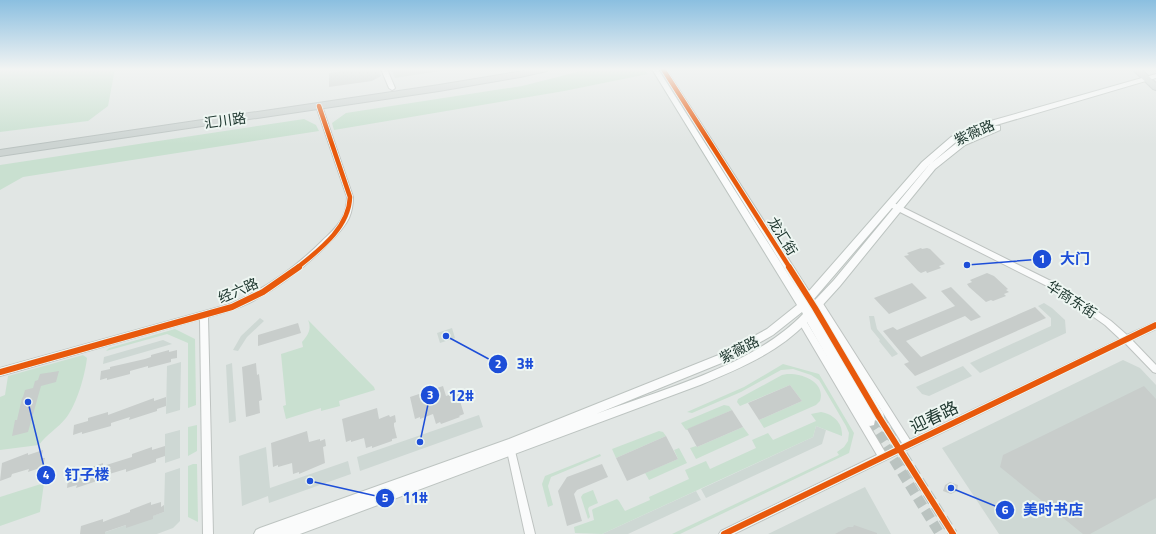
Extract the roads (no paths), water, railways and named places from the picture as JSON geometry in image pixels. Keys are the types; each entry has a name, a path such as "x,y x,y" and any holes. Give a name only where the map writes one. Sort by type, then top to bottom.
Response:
{"main road":[{"name":"汇川路","path":"0,146 352,94"},
{"name":"汇川路","path":"0,153 398,94"},
{"name":"龙汇街","path":"671,94 879,417"},
{"name":"龙汇街","path":"678,94 809,309 870,421"},
{"name":"紫薇路","path":"284,534 511,451 726,370 750,359 782,338 809,309 894,206 932,167 962,143 989,130 1110,94"},
{"name":"紫薇路","path":"260,534 509,444 725,357 809,309"}],"street":[{"name":"经六路","path":"0,372 243,303 279,284 327,241 348,217 350,197 320,106"},
{"name":"华商东街","path":"894,206 1060,289 1083,304 1126,339 1156,370"},
{"path":"809,309 908,445"},
{"path":"809,309 883,457"},
{"path":"204,315 208,534"},
{"name":"迎春路","path":"724,534 1156,325"},
{"path":"511,451 530,534"}],"tunnel":[{"path":"879,417 953,534"},
{"path":"870,421 940,534"}],"place":[{"name":"大门","path":"967,265"},
{"name":"3#","path":"446,336"},
{"name":"钉子楼","path":"28,402"},
{"name":"12#","path":"420,442"},
{"name":"11#","path":"310,481"},
{"name":"美时书店","path":"951,488"}]}
